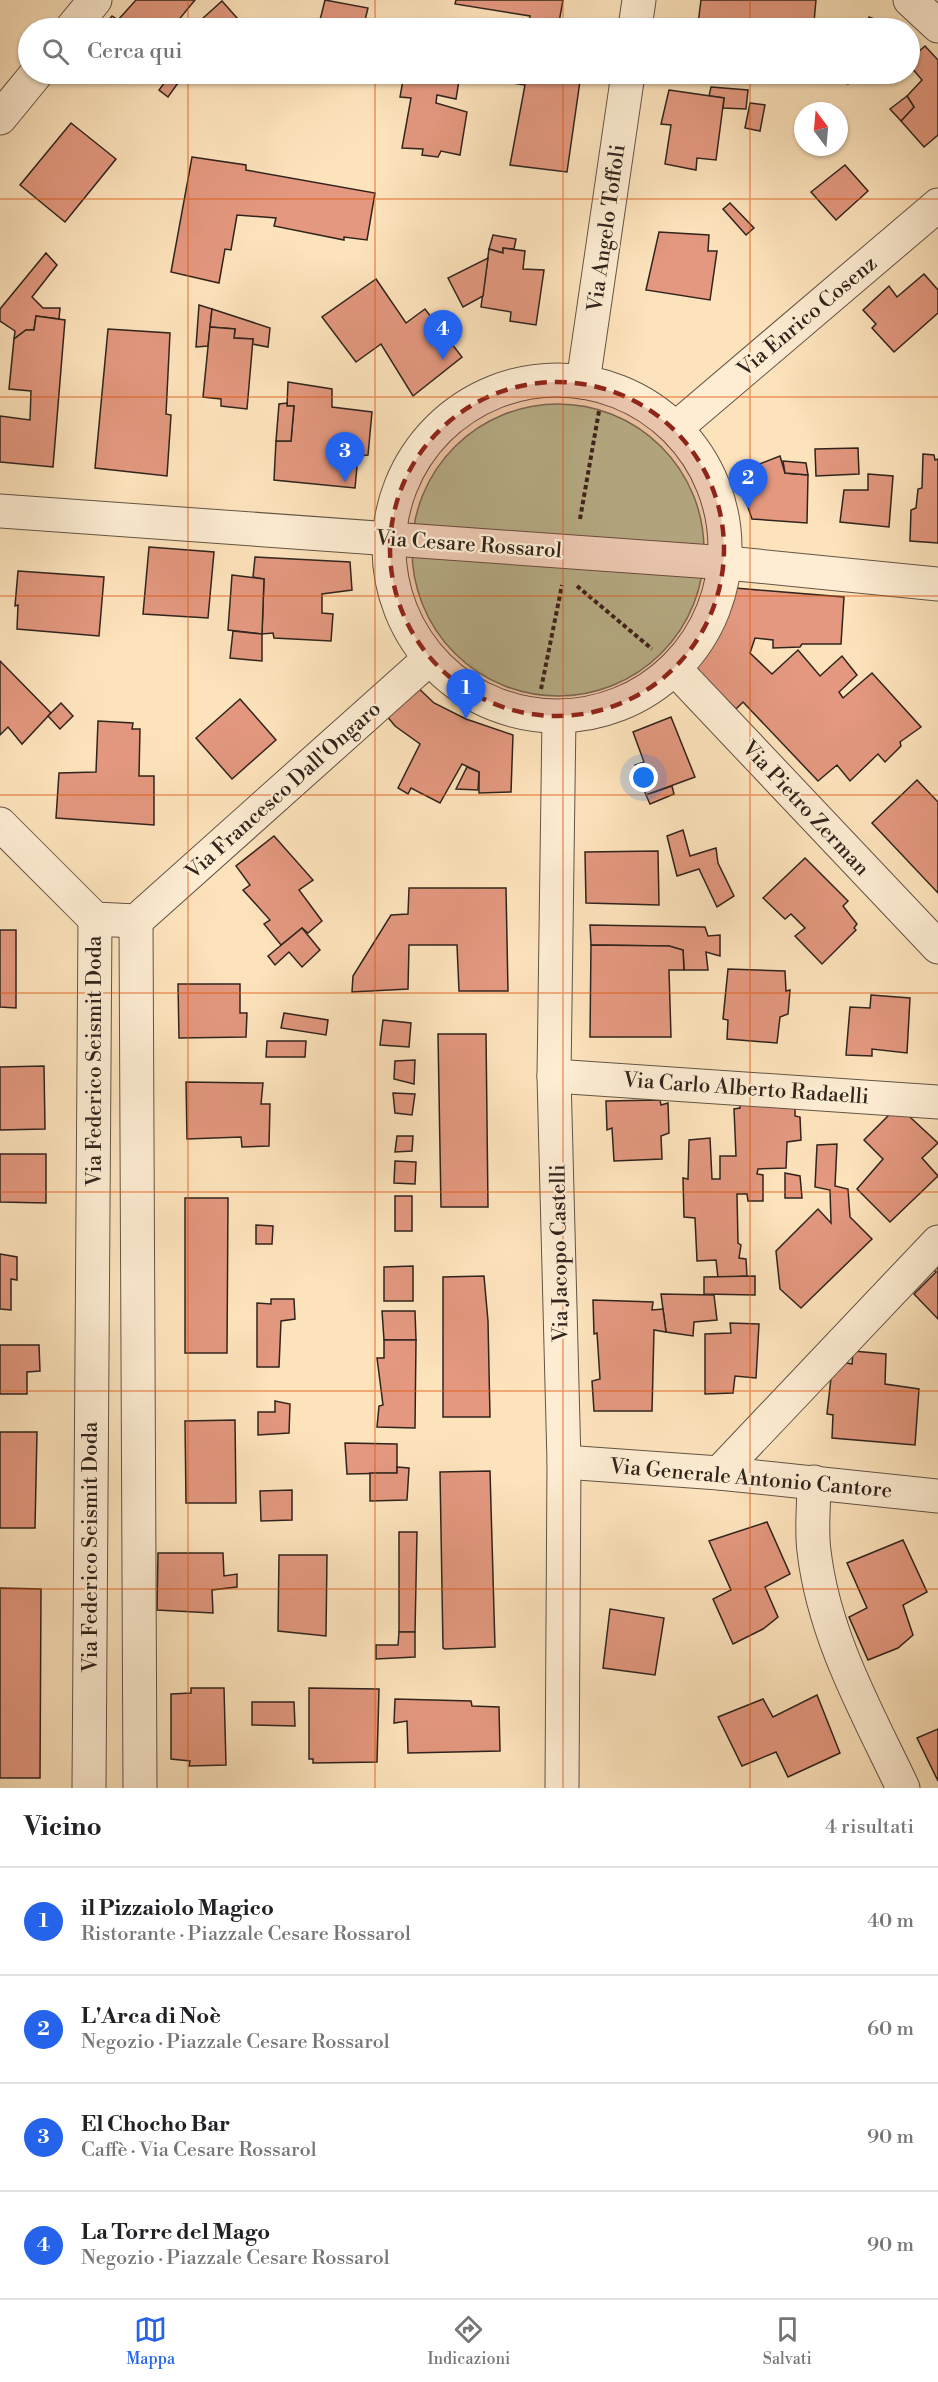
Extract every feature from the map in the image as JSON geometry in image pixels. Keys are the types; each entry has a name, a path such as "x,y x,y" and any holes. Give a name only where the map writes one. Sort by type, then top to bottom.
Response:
{"street":[{"path":"80,18 95,0"},
{"path":"636,18 639,0"},
{"path":"910,0 938,26"},
{"path":"0,118 28,84"},
{"name":"Via Angelo Toffoli","path":"596,385 627,84"},
{"name":"Via Enrico Cosenz","path":"676,428 938,205"},
{"path":"548,380 596,385 648,407 676,428 696,451 711,478 721,506 727,563 720,595 706,627 675,669 641,695 601,711 547,715 511,711 466,691 429,659 406,624 392,584 389,538 394,505 406,472 426,443 451,418 480,399 513,386 548,380"},
{"name":"Via Cesare Rossarol","path":"0,511 727,563 938,584"},
{"name":"Via Francesco Dall'Ongaro","path":"136,921 429,659"},
{"name":"Via Pietro Zerman","path":"675,669 938,947"},
{"name":"Via Jacopo Castelli","path":"547,715 564,1462 562,1788"},
{"path":"0,824 95,919"},
{"name":"Via Federico Seismit Doda","path":"89,1788 95,919 136,921 140,1788"},
{"name":"Via Carlo Alberto Radaelli","path":"554,1076 938,1102"},
{"path":"719,1473 938,1242"},
{"name":"Via Generale Antonio Cantore","path":"564,1462 719,1473 938,1496"},
{"path":"814,1482 814,1550 824,1604 840,1656 903,1788"}],"path":[{"path":"580,519 599,409 596,385"},
{"path":"547,715 563,581"},
{"path":"572,582 675,669"}],"highlighted area":[{"path":"548,380 583,382 648,407 696,451 721,506 727,563 706,627 675,669 641,695 601,711 559,717 511,711 466,691 429,659 406,624 392,584 390,523 406,473 451,418 513,386"}],"green space":[{"path":"558,404 600,410 627,421 651,437 671,457 687,481 698,508 704,550 698,592 687,619 671,643 651,663 627,679 600,690 558,696 516,690 489,679 465,663 445,643 429,619 418,592 412,550 418,508 429,481 445,457 465,437 489,421 516,410"}],"building":[{"path":"136,0 195,0 180,18 120,18"},
{"path":"325,0 368,8 366,18 320,18"},
{"path":"456,0 563,0 560,18 530,18 530,16 455,4"},
{"path":"701,0 816,0 814,18 699,18"},
{"path":"222,1 237,18 203,18"},
{"path":"925,46 938,60 938,135 924,147 901,121 914,107 907,96 922,80 920,78 920,50"},
{"path":"164,84 177,84 168,97 159,90"},
{"path":"402,84 458,84 456,99 437,95 436,103 467,112 460,155 441,151 438,157 422,155 423,149 402,148 411,98 400,97"},
{"path":"519,84 580,84 567,172 510,165 525,85"},
{"path":"711,87 748,90 746,109 723,108 724,98 709,96"},
{"path":"669,90 724,98 716,160 697,158 696,170 665,164 671,125 661,124"},
{"path":"907,96 914,107 901,121 890,109"},
{"path":"750,103 765,105 760,131 745,128"},
{"path":"71,123 116,159 65,222 20,185"},
{"path":"192,157 246,165 246,170 375,193 367,240 344,237 344,240 274,226 276,218 237,215 231,250 225,249 219,283 171,272"},
{"path":"845,165 868,191 836,220 811,192"},
{"path":"730,203 754,228 746,235 723,209"},
{"path":"659,232 709,235 708,251 717,251 710,300 646,290"},
{"path":"493,235 516,239 514,249 503,248 503,253 489,249"},
{"path":"503,248 525,251 523,269 544,270 536,325 510,321 511,312 481,307 489,249 503,253"},
{"path":"46,253 57,265 32,297 43,308 60,308 59,319 36,316 34,330 26,330 14,339 15,331 0,321 0,309"},
{"path":"488,258 483,296 463,307 448,278"},
{"path":"924,274 938,290 938,313 894,352 872,328 876,324 863,310 889,286 897,297"},
{"path":"376,279 406,323 425,309 462,357 413,396 381,344 356,362 322,317"},
{"path":"199,305 212,309 208,346 196,347"},
{"path":"212,309 270,328 268,347 252,344 253,339 234,338 235,329 210,327"},
{"path":"36,316 65,320 53,467 0,462 0,416 30,420 31,391 9,389 14,339 26,330 34,330"},
{"path":"210,327 235,329 234,338 253,339 247,409 221,406 221,399 203,397"},
{"path":"108,329 170,333 166,414 171,415 167,476 95,468"},
{"path":"288,382 332,389 332,407 372,412 368,455 358,456 355,488 274,480 276,441 291,441 294,406 287,406"},
{"path":"287,403 287,406 294,406 291,441 276,441 279,404"},
{"path":"858,448 859,474 816,476 815,449"},
{"path":"923,454 934,455 935,460 938,459 938,543 910,541 911,510 916,508 918,489 922,488"},
{"path":"780,456 785,473 808,475 807,523 752,519 736,473"},
{"path":"783,461 806,463 808,475 785,473"},
{"path":"868,474 893,476 889,527 840,522 844,490 868,490"},
{"path":"149,547 214,552 208,618 143,614"},
{"path":"255,557 350,562 352,590 322,594 322,613 333,614 331,641 274,638 273,633 262,634 264,579 253,577"},
{"path":"18,571 104,577 99,636 17,629 18,605 15,606"},
{"path":"232,575 264,579 262,634 228,630"},
{"path":"735,588 844,597 841,644 802,644 800,647 773,648 773,640 755,638 750,653 772,674 798,650 820,676 842,656 857,675 839,692 843,698 872,673 921,727 900,742 901,746 885,762 878,754 850,781 837,765 818,781 743,702 736,709 695,668 718,634"},
{"path":"233,631 262,634 262,661 230,658"},
{"path":"0,661 51,713 22,744 8,727 0,735"},
{"path":"412,682 434,703 466,719 513,735 511,792 479,793 479,772 462,764 440,803 411,788 408,794 398,788 420,744 395,726 382,710"},
{"path":"240,699 276,740 232,779 196,738"},
{"path":"61,703 73,716 60,729 48,716"},
{"path":"671,717 695,777 646,795 635,765 644,762 633,732"},
{"path":"98,721 133,723 132,729 140,729 139,776 154,776 154,825 56,818 59,773 96,772"},
{"path":"467,767 479,772 478,790 456,789"},
{"path":"917,780 938,802 938,893 872,823"},
{"path":"672,786 674,794 650,804 646,795"},
{"path":"683,830 690,856 716,848 718,863 734,896 717,907 699,869 677,876 667,836"},
{"path":"274,836 313,880 299,890 322,921 308,933 302,928 281,945 264,924 270,920 243,890 250,885 236,866"},
{"path":"658,851 659,905 586,903 585,852"},
{"path":"805,858 848,901 843,906 857,924 854,928 856,930 822,964 795,936 805,928 791,914 785,919 763,898"},
{"path":"409,888 506,888 508,991 459,991 457,945 409,945 408,989 352,992 353,976 391,915 408,914"},
{"path":"590,925 705,927 708,936 720,935 720,956 706,952 708,970 684,970 683,950 669,946 591,945"},
{"path":"302,928 320,950 302,967 289,952 275,965 268,956"},
{"path":"0,930 16,930 16,1008 0,1007"},
{"path":"591,945 669,946 683,950 684,970 669,970 671,1037 590,1037"},
{"path":"728,969 785,971 786,991 790,990 788,1014 780,1017 777,1043 727,1039 728,1020 723,1019"},
{"path":"178,984 240,984 240,1013 247,1013 246,1037 179,1038"},
{"path":"871,995 910,998 907,1053 872,1049 872,1056 846,1055 850,1007 870,1008"},
{"path":"284,1013 328,1020 326,1035 281,1028"},
{"path":"383,1020 411,1023 409,1047 380,1045"},
{"path":"438,1034 486,1034 488,1207 441,1207"},
{"path":"267,1041 306,1041 305,1057 266,1057"},
{"path":"415,1060 414,1084 394,1079 395,1061"},
{"path":"44,1066 45,1129 0,1130 0,1067"},
{"path":"186,1082 263,1083 261,1104 270,1104 269,1146 242,1147 241,1137 187,1139"},
{"path":"393,1093 415,1094 412,1115 395,1113"},
{"path":"739,1095 795,1100 795,1116 800,1117 801,1140 787,1142 786,1168 758,1169 757,1174 763,1175 763,1201 748,1201 747,1194 737,1194 738,1243 741,1245 739,1258 746,1259 747,1276 718,1278 716,1260 697,1261 695,1218 684,1217 683,1178 688,1179 689,1140 710,1138 712,1179 720,1179 720,1156 736,1156 734,1109 740,1108"},
{"path":"660,1100 661,1105 668,1103 669,1133 661,1136 662,1159 614,1161 612,1128 607,1130 606,1101"},
{"path":"898,1106 938,1143 922,1158 938,1176 890,1222 857,1189 883,1159 864,1140"},
{"path":"397,1136 413,1136 412,1151 395,1152"},
{"path":"837,1144 835,1186 848,1189 850,1217 872,1239 801,1308 780,1289 776,1251 818,1209 831,1223 830,1190 815,1187 817,1145"},
{"path":"0,1154 46,1154 46,1203 0,1202"},
{"path":"395,1161 416,1162 415,1184 394,1183"},
{"path":"785,1173 800,1176 802,1198 785,1198"},
{"path":"395,1196 412,1196 412,1231 395,1231"},
{"path":"185,1198 228,1198 227,1353 185,1353"},
{"path":"256,1225 273,1226 272,1244 256,1244"},
{"path":"0,1254 17,1257 17,1280 11,1279 11,1310 0,1309"},
{"path":"938,1263 938,1319 914,1294 936,1272 932,1268"},
{"path":"413,1266 413,1301 384,1301 384,1267"},
{"path":"484,1276 488,1321 490,1417 443,1417 443,1277"},
{"path":"755,1276 755,1295 704,1294 704,1277"},
{"path":"661,1294 714,1295 717,1320 694,1322 693,1336 666,1332"},
{"path":"271,1299 294,1299 295,1319 281,1321 279,1367 257,1367 257,1303 271,1304"},
{"path":"593,1300 653,1302 652,1310 663,1309 666,1332 654,1330 652,1411 594,1411 592,1381 600,1379 597,1333 594,1334"},
{"path":"382,1311 415,1311 416,1340 384,1340"},
{"path":"730,1323 759,1324 756,1378 735,1376 733,1393 705,1394 705,1334 731,1333"},
{"path":"384,1340 416,1340 415,1428 377,1427 379,1406 383,1405 377,1358 384,1358"},
{"path":"0,1345 39,1345 40,1371 27,1372 27,1394 0,1394"},
{"path":"853,1351 886,1354 885,1384 919,1389 915,1445 832,1438 833,1415 827,1414 833,1360 852,1364"},
{"path":"275,1401 290,1404 289,1433 258,1435 258,1412 275,1412"},
{"path":"235,1420 236,1503 186,1503 185,1421"},
{"path":"0,1432 37,1432 35,1528 0,1528"},
{"path":"345,1443 397,1444 397,1473 347,1474"},
{"path":"397,1467 409,1468 407,1500 370,1501 370,1473 397,1473"},
{"path":"490,1471 495,1647 445,1649 443,1648 440,1472"},
{"path":"292,1490 292,1520 261,1521 260,1491"},
{"path":"767,1522 790,1574 765,1587 778,1617 763,1629 733,1644 713,1599 731,1590 709,1541"},
{"path":"399,1532 417,1532 415,1632 399,1632"},
{"path":"903,1540 927,1592 903,1605 913,1635 898,1648 868,1660 849,1617 867,1608 847,1563"},
{"path":"158,1553 223,1553 224,1576 237,1574 237,1587 212,1590 213,1613 157,1610"},
{"path":"279,1555 327,1555 326,1636 278,1631"},
{"path":"0,1588 41,1589 40,1778 0,1778"},
{"path":"610,1609 664,1618 655,1675 603,1668"},
{"path":"399,1632 415,1632 415,1657 376,1659 376,1645 398,1645"},
{"path":"191,1688 224,1688 226,1765 189,1766 190,1761 171,1759 171,1694 191,1693"},
{"path":"309,1688 379,1689 377,1762 313,1763 313,1759 309,1759"},
{"path":"817,1695 840,1753 788,1777 776,1752 742,1766 718,1717 763,1699 773,1717"},
{"path":"395,1699 471,1701 472,1706 499,1707 500,1751 408,1753 407,1721 394,1723"},
{"path":"252,1702 294,1702 295,1726 252,1725"},
{"path":"938,1729 938,1781 917,1738"}],"place":[{"name":"La Torre del Mago","path":"443,360"},
{"name":"El Chocho Bar","path":"345,482"},
{"name":"L'Arca di Noè","path":"748,509"},
{"name":"il Pizzaiolo Magico","path":"466,719"}]}
